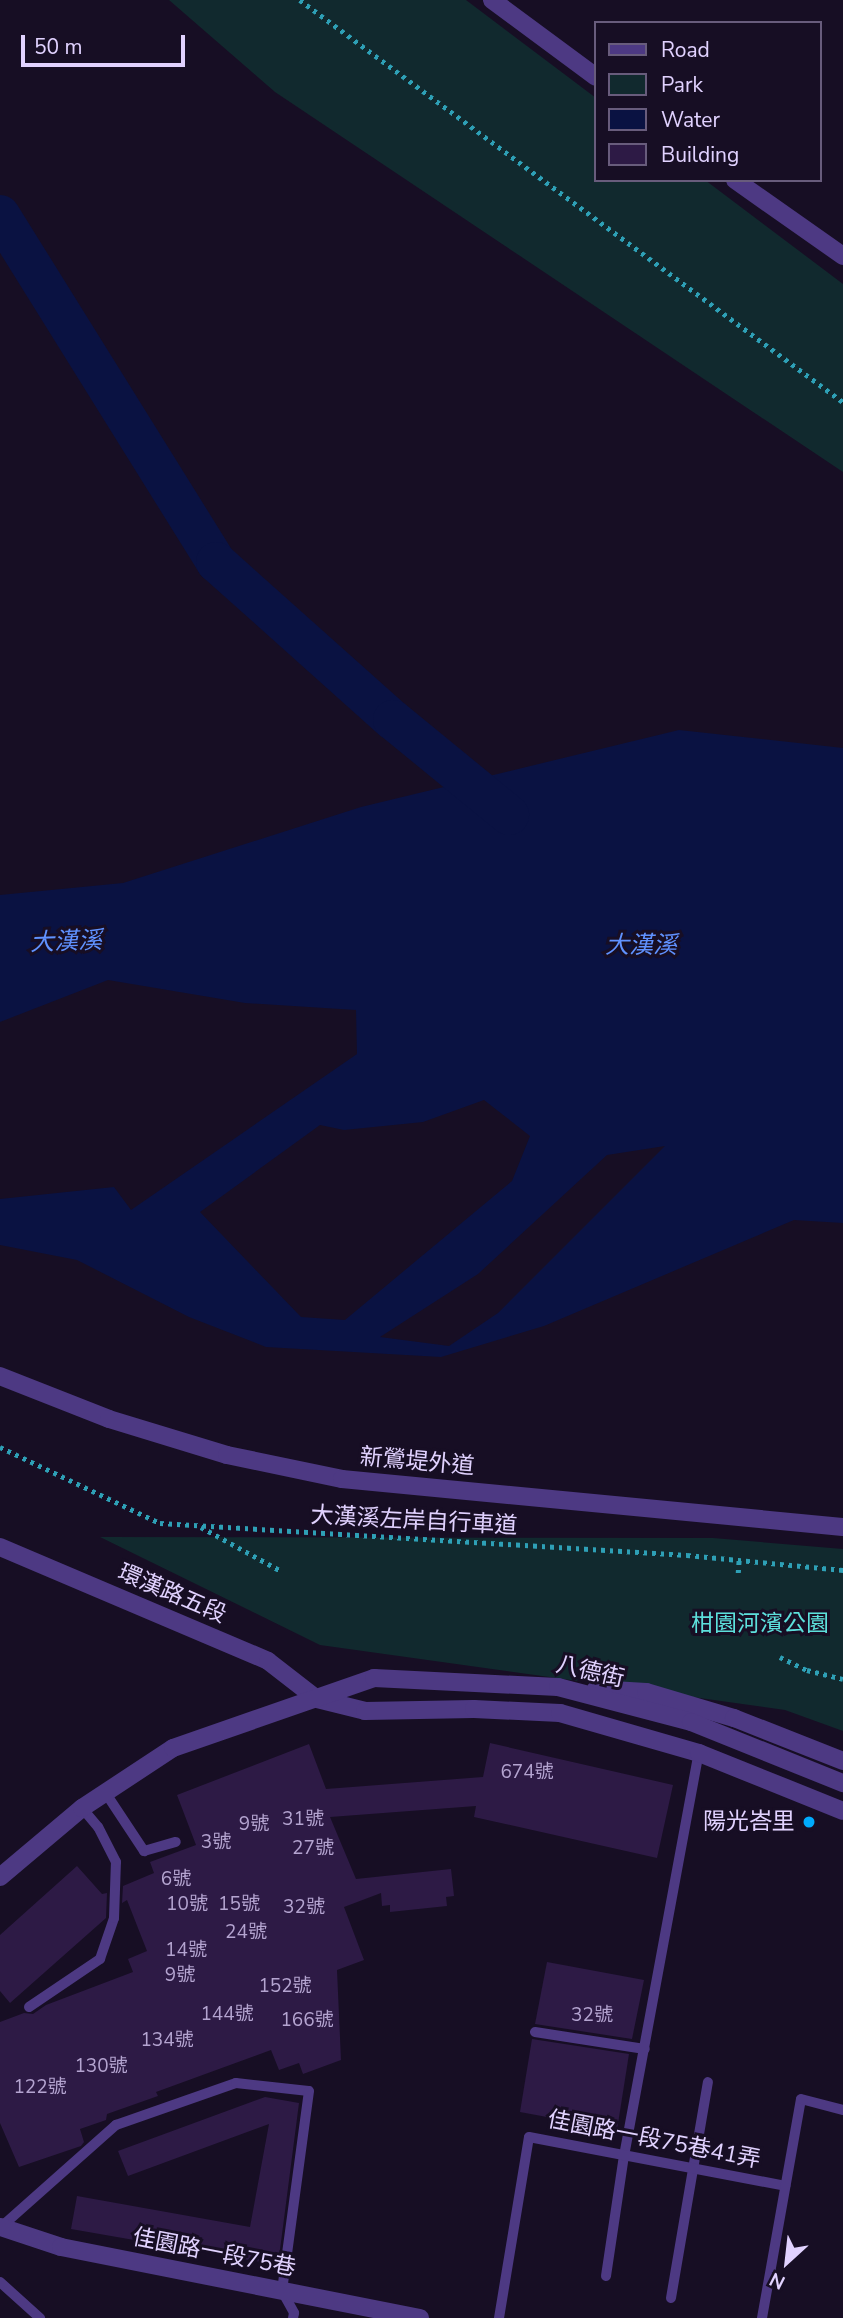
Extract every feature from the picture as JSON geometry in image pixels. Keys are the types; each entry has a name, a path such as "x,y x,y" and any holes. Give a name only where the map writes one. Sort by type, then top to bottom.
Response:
{"street":[{"path":"492,0 594,76"},
{"path":"738,182 843,256"},
{"name":"新鶯堤外道","path":"0,1376 109,1419 226,1455 342,1479 843,1527"},
{"name":"環漢路五段","path":"0,1546 268,1661 317,1699"},
{"name":"八德街","path":"0,1877 82,1808 173,1748 374,1678 558,1687 691,1723 843,1783"},
{"path":"558,1687 646,1692 734,1718 843,1761"},
{"name":"八德街","path":"317,1699 365,1711 474,1709 560,1713 699,1753 843,1811"},
{"name":"佳園路一段75巷","path":"0,2226 61,2247 420,2318"}],"lane":[{"path":"606,2276 624,2156 699,1753"},
{"path":"105,1792 144,1851 176,1842"},
{"path":"29,2007 100,1959 114,1918 117,1862 98,1827 82,1808"},
{"path":"535,2032 645,2049"},
{"path":"671,2298 708,2082"},
{"path":"0,2226 116,2125 236,2083 309,2091 282,2291 294,2313 293,2318"},
{"path":"762,2318 801,2099 843,2110"},
{"name":"佳園路一段75巷41弄","path":"499,2318 529,2137 785,2186"},
{"path":"0,2282 40,2318"}],"path":[{"path":"300,0 843,402"},
{"name":"大漢溪左岸自行車道","path":"0,1447 160,1523 739,1560 843,1570"},
{"path":"197,1525 281,1571"},
{"path":"737,1573 739,1560"},
{"path":"780,1657 807,1670 843,1679"}],"green space":[{"path":"169,0 466,0 594,96 594,182 708,182 843,284 843,472 275,92"},
{"name":"柑園河濱公園","path":"100,1537 713,1538 843,1549 843,1731 785,1710 320,1645"}],"water":[{"name":"大漢溪","path":"679,730 843,748 843,1223 794,1220 544,1326 441,1357 266,1347 189,1317 77,1260 0,1245 0,1199 114,1187 131,1210 357,1054 356,1010 245,1003 108,980 0,1022 0,895 123,883 361,807","holes":["484,1100 530,1136 512,1181 345,1320 301,1317 200,1212 320,1125 344,1130 423,1122","665,1146 498,1313 449,1346 380,1337 478,1274 607,1155"]}],"building":[{"path":"490,1743 673,1785 657,1858 474,1817 476,1806 330,1817 356,1879 451,1869 454,1896 446,1897 447,1906 390,1912 390,1905 382,1906 381,1893 344,1907 364,1960 337,1970 341,2060 303,2074 299,2063 279,2070 271,2050 156,2092 158,2096 107,2114 106,2120 80,2129 84,2142 81,2146 19,2167 0,2123 0,2022 24,2013 33,2014 46,2005 133,1972 128,1959 147,1951 127,1900 122,1903 123,1886 154,1873 150,1862 196,1845 177,1795 309,1744 326,1789 483,1777"},
{"path":"77,1866 102,1894 107,1893 106,1918 10,2003 0,1991 0,1935"},
{"path":"547,1962 644,1980 632,2039 535,2024"},
{"path":"532,2039 629,2054 617,2130 520,2112"},
{"path":"265,2097 299,2103 278,2265 71,2229 77,2196 250,2227 269,2124 128,2176 118,2151"}],"waterway":[{"path":"0,215 216,562 393,720 509,815"}],"place":[{"name":"陽光峇里","path":"809,1822"}]}
